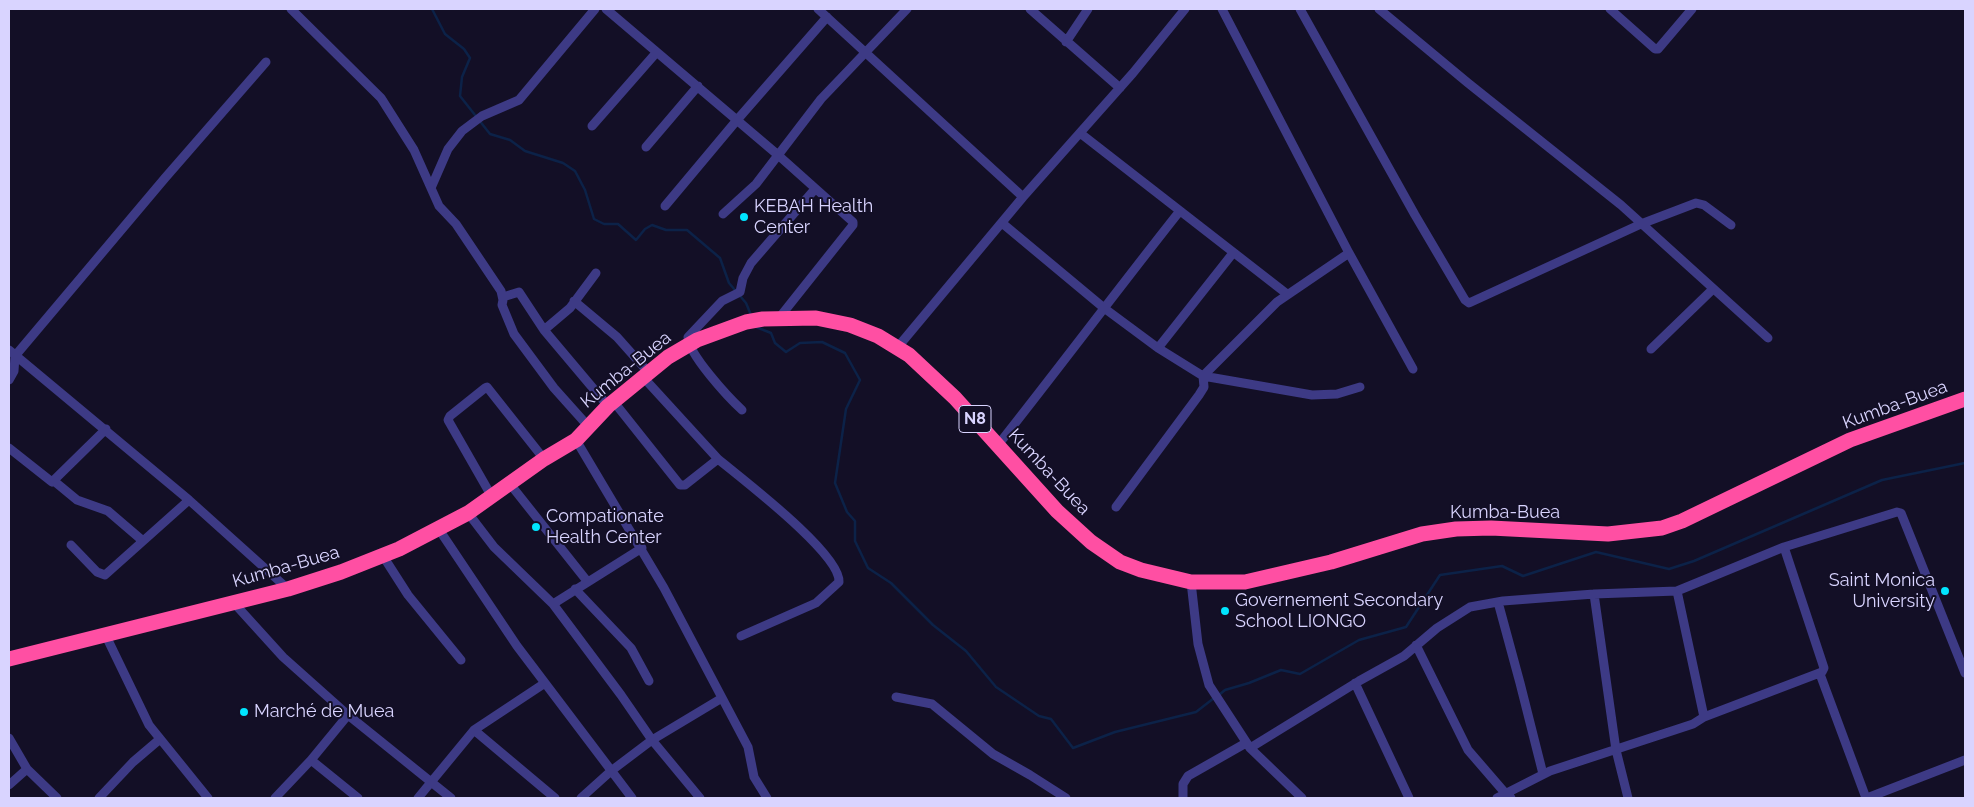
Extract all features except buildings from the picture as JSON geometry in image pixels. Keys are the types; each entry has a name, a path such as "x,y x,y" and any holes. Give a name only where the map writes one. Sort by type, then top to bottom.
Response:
{"highway":[{"name":"Kumba-Buea","path":"9,659 288,589 383,556 468,513 544,459 576,440 611,404 668,357 689,344 746,322 763,318 816,318 850,325 878,336 914,359 950,392 1068,522 1117,560 1141,570 1191,582 1245,582 1331,562 1422,534 1456,529 1491,528 1608,534 1662,528 1699,514 1850,440 1965,399"}],"street":[{"path":"290,9 376,92 412,145 439,206 461,229 501,291 502,306 514,334 554,388 588,426"},
{"path":"431,188 448,149 457,137 470,124 482,116 519,100 595,9"},
{"path":"606,9 656,53 698,86 852,221 853,225 779,318"},
{"path":"723,214 756,184 815,106 907,9"},
{"path":"1030,9 1120,88"},
{"path":"1066,42 1088,9"},
{"path":"897,348 1023,196 1120,88 1185,9"},
{"path":"1222,9 1349,253 1413,369"},
{"path":"1300,9 1415,216 1465,300 1469,303 1641,224 1696,203 1704,205 1731,225"},
{"path":"1379,9 1468,83 1621,204 1768,338"},
{"path":"1610,9 1654,48 1658,49 1692,9"},
{"path":"666,206 823,12 865,53 1023,196"},
{"path":"592,126 656,53"},
{"path":"9,380 14,371 12,353 266,62"},
{"path":"646,147 698,86"},
{"path":"1080,133 1287,294"},
{"path":"742,410 720,388 689,344 688,337 722,301 740,292 743,278 751,263 815,189"},
{"path":"998,445 1180,212"},
{"path":"1002,223 1104,308 1158,348 1203,376 1312,395 1338,394 1360,387"},
{"path":"1158,348 1233,253"},
{"path":"1203,376 1277,302 1349,253"},
{"path":"544,330 570,308 596,273"},
{"path":"1651,349 1713,289"},
{"path":"502,297 519,292 544,330 682,486 718,459"},
{"path":"574,301 617,336 646,375 718,459 804,532 836,568 840,576 839,582 816,603 741,636"},
{"path":"12,353 106,429 288,589"},
{"path":"1116,507 1204,387 1203,376"},
{"path":"492,497 448,420 450,416 484,388 487,387 544,459"},
{"path":"54,481 106,429"},
{"path":"576,440 642,548 748,747 754,777 767,798"},
{"path":"9,448 48,480 54,481 76,500 100,507 143,541"},
{"path":"510,484 587,581"},
{"path":"71,545 97,572 105,575 189,500"},
{"path":"1182,798 1183,784 1188,776 1248,746 1404,656 1463,610 1482,604 1498,602 1594,594 1677,591 1784,547 1898,512 1900,512 1965,673"},
{"path":"468,513 494,547 553,604 652,740 700,798"},
{"path":"438,528 517,646 632,798"},
{"path":"1416,645 1468,750 1505,797 1543,774 1693,724 1704,717 1820,674 1824,668 1784,547"},
{"path":"553,604 642,548"},
{"path":"383,556 408,595 462,660"},
{"path":"1191,582 1198,644 1209,685 1248,746 1302,798"},
{"path":"575,589 631,648 649,682"},
{"path":"1677,591 1704,717"},
{"path":"1594,594 1616,750 1628,798"},
{"path":"234,602 280,654 348,715 451,798"},
{"path":"1498,602 1543,774"},
{"path":"106,636 149,725 208,798"},
{"path":"1820,674 1866,798 1965,760"},
{"path":"418,798 474,730 545,683"},
{"path":"1355,683 1409,798"},
{"path":"896,697 932,704 994,754 1030,774 1066,798"},
{"path":"582,798 611,771 652,740 722,698"},
{"path":"275,798 311,760 348,715"},
{"path":"474,730 555,798"},
{"path":"9,738 27,769 57,798"},
{"path":"99,798 133,762 160,739"},
{"path":"311,760 358,798"},
{"path":"9,785 27,769"}],"waterway":[{"path":"432,9 445,34 464,49 470,58 462,77 460,96 490,134 510,140 525,151 563,163 575,171 585,190 594,219 604,224 618,224 636,240 645,229 652,225 666,230 687,230 720,258 729,283 746,303 751,315"},
{"path":"756,327 771,333 775,343 786,352 800,343 822,342 845,353 860,380 846,409 835,483 847,512 855,521 855,541 868,568 891,583 933,625 966,651 996,687 1039,716 1051,719 1073,748 1115,732 1196,712 1214,698"},
{"path":"1219,695 1225,690 1281,670 1300,674 1359,640 1406,627 1440,575 1502,566 1523,576 1596,552 1669,569 1694,561 1882,480 1965,463"}],"place":[{"name":"KEBAH Health Center","path":"744,217"},
{"name":"Compationate Health Center","path":"536,527"},
{"name":"Saint Monica University","path":"1945,591"},
{"name":"Governement Secondary School LIONGO","path":"1225,611"},
{"name":"Marché de Muea","path":"244,712"}]}
